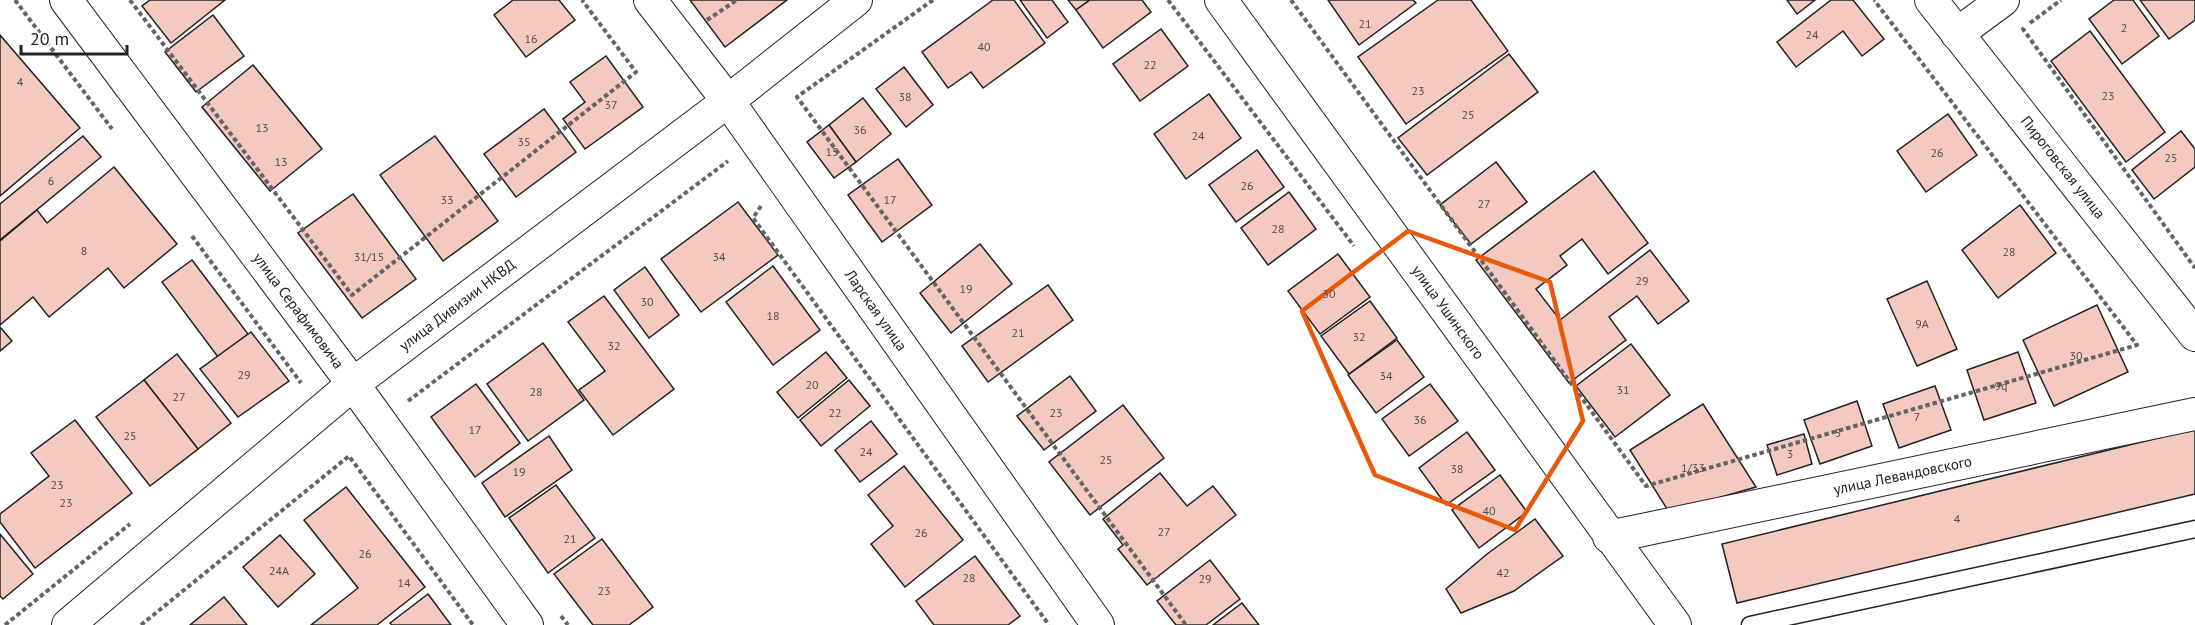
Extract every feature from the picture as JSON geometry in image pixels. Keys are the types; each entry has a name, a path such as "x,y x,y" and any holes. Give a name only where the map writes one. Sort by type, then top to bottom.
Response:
{"street":[{"name":"улица Серафимовича","path":"66,0 353,384 527,625"},
{"name":"Ларская улица","path":"650,0 728,101 1098,625"},
{"name":"улица Дивизии НКВД","path":"68,625 353,384 728,101 856,0"},
{"name":"улица Ушинского","path":"1221,0 1675,625"},
{"name":"Пироговская улица","path":"1931,0 2195,335"},
{"path":"1957,34 2003,0"},
{"name":"улица Левандовского","path":"1609,537 2195,414"}],"lane":[{"path":"1750,625 2195,529"}],"path":[{"path":"15,0 112,129"},
{"path":"130,0 352,295 636,72 582,0"},
{"path":"703,14 708,21 737,0"},
{"path":"933,0 797,97 1186,625"},
{"path":"1291,0 1646,486 2137,345 1874,0"},
{"path":"2061,0 2023,29 2195,268"},
{"path":"407,402 728,161 735,170"},
{"path":"755,198 762,207 753,218 1049,625"},
{"path":"192,236 303,385"},
{"path":"141,625 349,456 473,625"},
{"path":"5,625 135,520"},
{"path":"561,615 568,625"}],"highlighted area":[{"path":"1408,231 1550,282 1583,421 1515,530 1375,475 1302,311"}],"building":[{"path":"150,0 225,0 171,43 142,6"},
{"path":"513,0 559,0 575,20 526,57 494,15"},
{"path":"690,0 787,0 725,47"},
{"path":"993,0 1014,0 1045,43 983,88 971,72 948,88 922,52"},
{"path":"1020,0 1052,0 1068,22 1047,38"},
{"path":"1068,0 1090,0 1076,10"},
{"path":"1090,0 1142,0 1151,12 1103,48 1076,10"},
{"path":"1328,0 1413,0 1416,3 1359,45"},
{"path":"1438,0 1471,0 1508,51 1406,124 1358,57"},
{"path":"1787,0 1815,0 1797,14"},
{"path":"1831,0 1853,0 1884,39 1862,56 1843,31 1796,67 1777,42"},
{"path":"2114,0 2133,0 2159,36 2122,64 2089,19"},
{"path":"2140,0 2195,0 2195,20 2169,39"},
{"path":"213,15 244,56 196,92 165,52"},
{"path":"1161,29 1188,66 1140,101 1113,64"},
{"path":"2090,31 2165,132 2126,162 2051,61"},
{"path":"0,35 80,128 0,196"},
{"path":"1509,54 1538,92 1427,175 1398,138"},
{"path":"606,56 643,107 585,149 563,119 585,102 570,82"},
{"path":"253,65 322,149 270,191 202,107"},
{"path":"904,67 933,105 906,127 876,89"},
{"path":"1209,94 1241,138 1186,179 1154,134"},
{"path":"863,98 891,134 856,162 829,125"},
{"path":"544,109 576,152 516,197 484,154"},
{"path":"1948,114 1977,155 1926,192 1897,151"},
{"path":"829,125 856,162 834,178 807,142"},
{"path":"2181,131 2195,149 2195,167 2154,199 2132,170"},
{"path":"83,136 101,157 0,240 0,204"},
{"path":"435,136 498,221 443,261 380,175"},
{"path":"1257,150 1284,187 1236,222 1209,185"},
{"path":"898,159 932,205 882,242 848,195"},
{"path":"1496,162 1527,202 1471,244 1440,205"},
{"path":"114,167 177,244 124,288 108,268 49,317 33,297 0,325 0,241 37,210 47,223"},
{"path":"1594,171 1648,243 1608,274 1582,239 1560,256 1567,265 1536,289 1560,320 1650,250 1689,301 1658,324 1637,296 1609,317 1626,340 1569,383 1476,260"},
{"path":"1289,192 1316,229 1268,265 1241,228"},
{"path":"353,194 416,279 362,318 298,233"},
{"path":"738,202 778,255 701,312 661,259"},
{"path":"2020,205 2056,253 1998,298 1962,250"},
{"path":"980,244 1012,284 951,333 920,293"},
{"path":"1338,254 1370,297 1320,334 1288,291"},
{"path":"192,260 248,334 218,357 162,282"},
{"path":"773,266 820,330 773,365 726,302"},
{"path":"645,267 679,315 649,338 614,290"},
{"path":"1927,281 1957,349 1917,366 1887,299"},
{"path":"1048,285 1073,320 988,382 962,346"},
{"path":"604,296 674,389 613,435 579,390 605,371 568,322"},
{"path":"1370,301 1397,338 1349,374 1321,336"},
{"path":"2097,305 2128,372 2054,406 2023,340"},
{"path":"0,327 12,341 0,351"},
{"path":"251,332 289,381 238,417 200,369"},
{"path":"1397,340 1424,377 1376,413 1348,375"},
{"path":"543,343 584,400 528,441 487,384"},
{"path":"1631,344 1670,395 1615,437 1576,386"},
{"path":"826,352 847,378 798,418 777,392"},
{"path":"2018,352 2036,403 1984,420 1967,370"},
{"path":"177,354 231,423 198,449 144,380"},
{"path":"1070,376 1096,411 1044,450 1017,416"},
{"path":"144,380 198,449 150,486 96,417"},
{"path":"849,380 870,406 821,446 800,420"},
{"path":"476,384 520,443 475,477 431,417"},
{"path":"1430,384 1458,421 1409,456 1382,419"},
{"path":"1935,386 1951,430 1899,448 1883,404"},
{"path":"1857,401 1872,446 1820,464 1804,420"},
{"path":"1703,404 1756,487 1669,512 1630,450"},
{"path":"1123,405 1164,458 1090,515 1049,462"},
{"path":"75,420 132,493 35,568 0,522 0,514 49,476 31,453"},
{"path":"871,421 897,454 860,482 835,450"},
{"path":"2195,429 2195,494 1737,603 1722,544"},
{"path":"1467,432 1495,470 1446,505 1419,468"},
{"path":"1804,434 1812,464 1777,475 1767,445"},
{"path":"549,436 572,470 505,517 482,483"},
{"path":"904,466 963,540 905,587 871,544 893,526 868,495"},
{"path":"1160,473 1187,506 1213,486 1236,515 1147,585 1118,549 1123,545 1103,519"},
{"path":"1500,475 1527,512 1479,548 1452,510"},
{"path":"556,485 595,538 548,573 509,518"},
{"path":"346,487 425,587 377,625 311,625 358,588 304,520"},
{"path":"1535,519 1563,556 1514,591 1461,613 1446,589 1487,554"},
{"path":"0,534 33,574 3,599 0,596"},
{"path":"280,535 315,574 278,607 243,567"},
{"path":"602,539 653,607 629,625 593,625 554,574"},
{"path":"975,556 1020,616 1008,625 934,625 916,601"},
{"path":"1210,560 1240,599 1206,625 1176,625 1157,601"},
{"path":"428,594 451,625 392,625 390,623"},
{"path":"224,597 247,625 190,625"},
{"path":"1242,603 1259,625 1213,625"}]}
